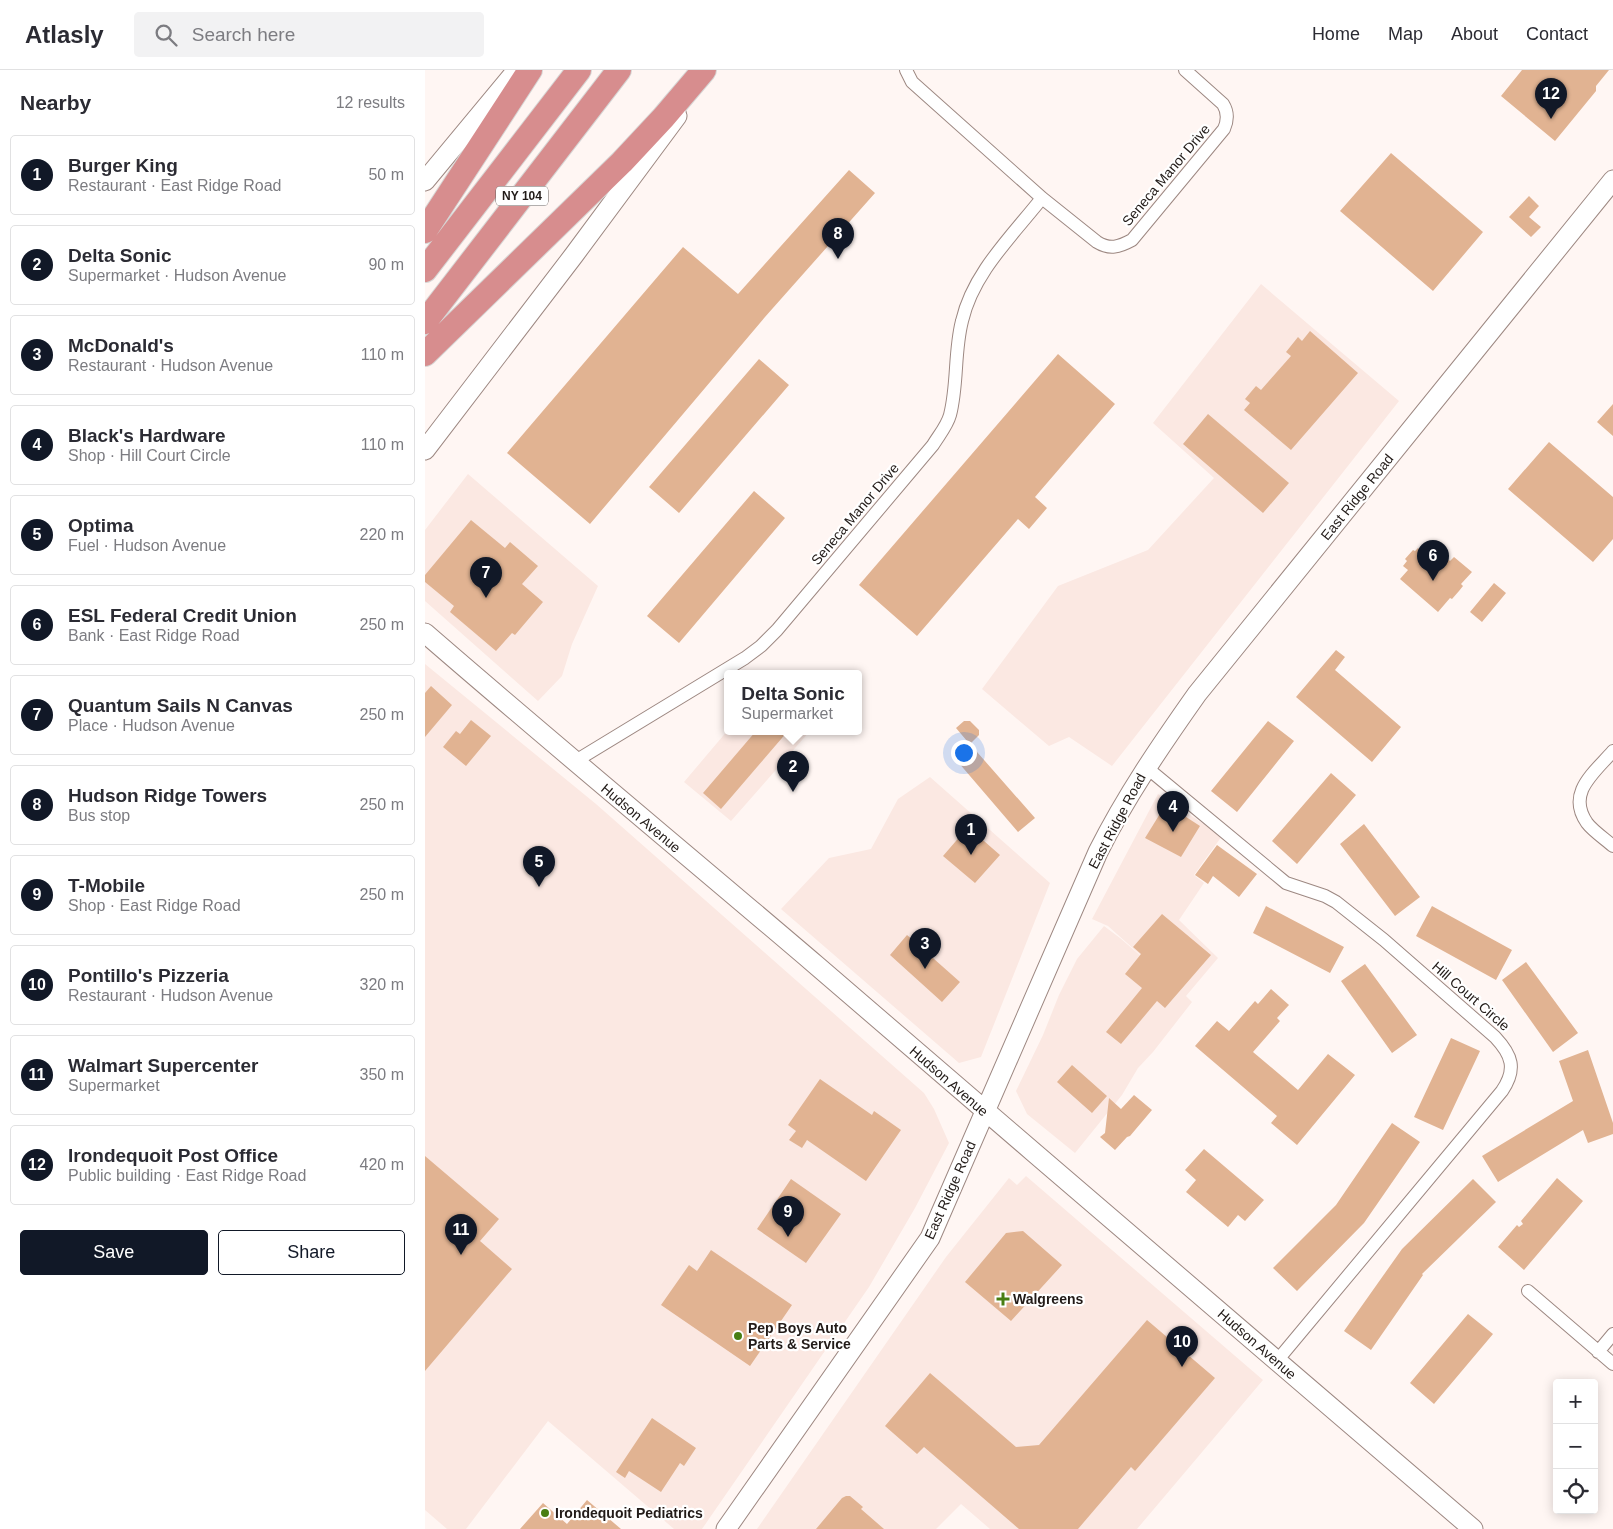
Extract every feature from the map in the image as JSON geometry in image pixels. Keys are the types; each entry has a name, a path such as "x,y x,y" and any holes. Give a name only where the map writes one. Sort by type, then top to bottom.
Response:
{"highway":[{"path":"425,231 529,70"},
{"name":"NY 104","path":"425,270 579,70"},
{"name":"NY 104","path":"425,322 619,70"},
{"path":"425,354 622,162 664,118 704,70"}],"main road":[{"path":"425,181 517,70"},
{"path":"425,450 619,196 710,70"},
{"name":"East Ridge Road","path":"726,1529 930,1238 984,1110 1098,852 1117,815 1146,767 1197,694 1611,186"},
{"name":"Hudson Avenue","path":"425,633 574,762 816,965 1276,1362 1473,1529"}],"street":[{"name":"Seneca Manor Drive","path":"906,70 912,82 1042,198 1103,246 1116,248 1132,240 1221,135 1226,124 1226,109 1223,104 1185,70"},
{"name":"Seneca Manor Drive","path":"725,670 761,646 777,630 937,438 949,416 954,395 960,330 969,298 987,266 1042,198"},
{"name":"Seneca Manor Drive","path":"574,762 724,671"},
{"path":"1613,751 1581,789 1579,806 1587,824 1613,846"},
{"name":"Hill Court Circle","path":"1146,767 1285,883 1330,899 1384,940 1495,1036 1507,1049 1510,1061 1508,1080 1502,1091 1276,1362"},
{"path":"1528,1291 1613,1364"},
{"path":"1598,1352 1613,1334"}],"shaded area":[{"path":"1261,284 1399,401 1112,766 1069,737 1049,746 982,689 1058,586 1148,550 1214,478 1153,423"},
{"path":"468,474 598,586 572,644 562,676 538,701 425,601 425,530"},
{"path":"425,664 596,804 924,1093 934,1109 949,1143 915,1208 869,1287 702,1529 674,1529 548,1421 466,1529 447,1529 425,1510"},
{"path":"724,735 806,735 731,821 684,782"},
{"path":"930,777 1050,883 981,1057 959,1063 781,909 829,858 871,849 898,799"},
{"path":"1158,794 1222,836 1194,875 1204,883 1179,920 1218,958 1186,996 1192,1002 1138,1068 1122,1095 1075,1153 1027,1114 1016,1091 1077,959 1104,926 1164,976 1108,926 1092,919"},
{"path":"1026,1176 1263,1380 1137,1529 990,1529 961,1504 936,1529 757,1529 946,1257 1009,1178 1017,1185"}],"building":[{"path":"1522,70 1609,70 1596,86 1596,91 1555,141 1501,96"},
{"path":"1391,153 1483,232 1433,291 1340,211"},
{"path":"849,170 875,193 765,317 590,524 507,453 683,247 738,294"},
{"path":"1529,196 1539,206 1529,217 1541,227 1531,237 1509,217"},
{"path":"1310,331 1358,373 1291,450 1244,410 1250,403 1245,399 1256,386 1261,390 1291,356 1286,352 1298,337 1302,341"},
{"path":"1058,354 1115,404 1035,497 1047,508 1029,529 1018,519 917,636 859,585"},
{"path":"759,359 789,385 679,513 649,487"},
{"path":"1613,404 1613,436 1597,422"},
{"path":"1208,414 1289,483 1263,513 1183,444"},
{"path":"1549,442 1613,497 1613,539 1593,562 1508,489"},
{"path":"754,491 785,518 679,643 647,616"},
{"path":"471,520 505,548 510,542 538,566 522,584 543,602 515,635 512,633 496,651 450,612 454,606 425,582 425,575"},
{"path":"1430,544 1450,561 1454,557 1472,572 1461,584 1463,586 1459,591 1438,612 1400,579 1408,570 1403,566 1407,561 1405,559 1413,550 1415,551 1418,548 1423,552"},
{"path":"1494,583 1506,593 1482,622 1470,612"},
{"path":"1336,650 1345,657 1335,670 1401,727 1372,762 1296,697"},
{"path":"431,686 452,705 425,737 425,693"},
{"path":"471,720 491,736 466,766 443,747 456,731 460,734"},
{"path":"964,721 970,721 979,730 979,735 970,744 1035,818 1018,832 952,755 967,741 956,728"},
{"path":"1268,721 1294,741 1237,812 1211,791"},
{"path":"753,735 785,735 721,809 703,793"},
{"path":"1331,773 1356,795 1297,864 1272,841"},
{"path":"1166,804 1200,826 1181,857 1145,838"},
{"path":"1364,824 1420,897 1395,916 1340,844"},
{"path":"968,827 1000,855 975,883 943,856"},
{"path":"1217,845 1257,874 1239,897 1213,876 1208,884 1195,875"},
{"path":"1266,906 1344,947 1330,973 1253,933"},
{"path":"1432,906 1512,950 1496,980 1416,936"},
{"path":"1162,914 1211,955 1165,1008 1157,1001 1121,1044 1106,1032 1142,988 1125,974 1141,954 1133,947"},
{"path":"907,935 960,982 942,1002 890,955"},
{"path":"1526,962 1578,1033 1553,1052 1502,980"},
{"path":"1365,964 1417,1035 1392,1053 1341,981"},
{"path":"1271,989 1289,1005 1277,1018 1280,1021 1253,1052 1298,1090 1328,1054 1355,1075 1297,1145 1271,1123 1277,1116 1195,1046 1217,1021 1229,1031 1255,1001 1258,1004"},
{"path":"1451,1038 1480,1051 1443,1130 1414,1117"},
{"path":"1588,1050 1613,1123 1613,1134 1588,1143 1583,1130 1498,1182 1482,1156 1573,1101 1559,1061"},
{"path":"1072,1065 1107,1096 1092,1113 1057,1082"},
{"path":"820,1079 872,1115 874,1111 901,1130 866,1181 807,1140 802,1148 789,1140 796,1131 788,1125"},
{"path":"1134,1095 1152,1110 1130,1136 1115,1150 1100,1137 1105,1133 1109,1098 1121,1109"},
{"path":"1392,1123 1420,1142 1364,1223 1297,1291 1273,1268 1336,1205"},
{"path":"1204,1149 1264,1200 1245,1221 1238,1215 1228,1227 1186,1192 1196,1180 1185,1170"},
{"path":"425,1156 499,1219 480,1241 512,1269 425,1371"},
{"path":"1557,1178 1583,1201 1524,1270 1498,1247 1517,1225 1519,1227 1523,1224 1521,1221"},
{"path":"791,1179 841,1214 806,1263 757,1229"},
{"path":"1473,1179 1496,1202 1422,1274 1371,1350 1344,1331 1402,1249"},
{"name":"Walgreens","path":"1023,1231 1062,1265 1011,1321 965,1282 1006,1233"},
{"name":"Pep Boys Auto Parts & Service","path":"711,1250 792,1305 750,1366 661,1305 689,1265 697,1271"},
{"path":"1468,1314 1493,1334 1434,1404 1410,1383"},
{"path":"1147,1320 1215,1378 1135,1471 1131,1467 1078,1529 1019,1529 924,1447 917,1454 885,1426 930,1373 1016,1447 1039,1445"},
{"path":"652,1418 696,1448 684,1466 680,1463 661,1492 629,1471 625,1478 616,1472"},
{"path":"850,1496 863,1507 861,1509 884,1529 816,1529 842,1498"},
{"path":"587,1500 621,1529 520,1529 543,1503 567,1524"}],"place":[{"name":"Irondequoit Post Office","path":"1551,119"},
{"name":"Hudson Ridge Towers","path":"838,259"},
{"name":"ESL Federal Credit Union","path":"1433,581"},
{"name":"Quantum Sails N Canvas","path":"486,598"},
{"name":"Delta Sonic","path":"793,792"},
{"name":"Black's Hardware","path":"1173,832"},
{"name":"Burger King","path":"971,855"},
{"name":"Optima","path":"539,887"},
{"name":"McDonald's","path":"925,969"},
{"name":"T-Mobile","path":"788,1237"},
{"name":"Walmart Supercenter","path":"461,1255"},
{"name":"Walgreens","path":"1003,1299"},
{"name":"Pep Boys Auto Parts & Service","path":"738,1336"},
{"name":"Pontillo's Pizzeria","path":"1182,1367"},
{"name":"Irondequoit Pediatrics","path":"545,1513"}]}
